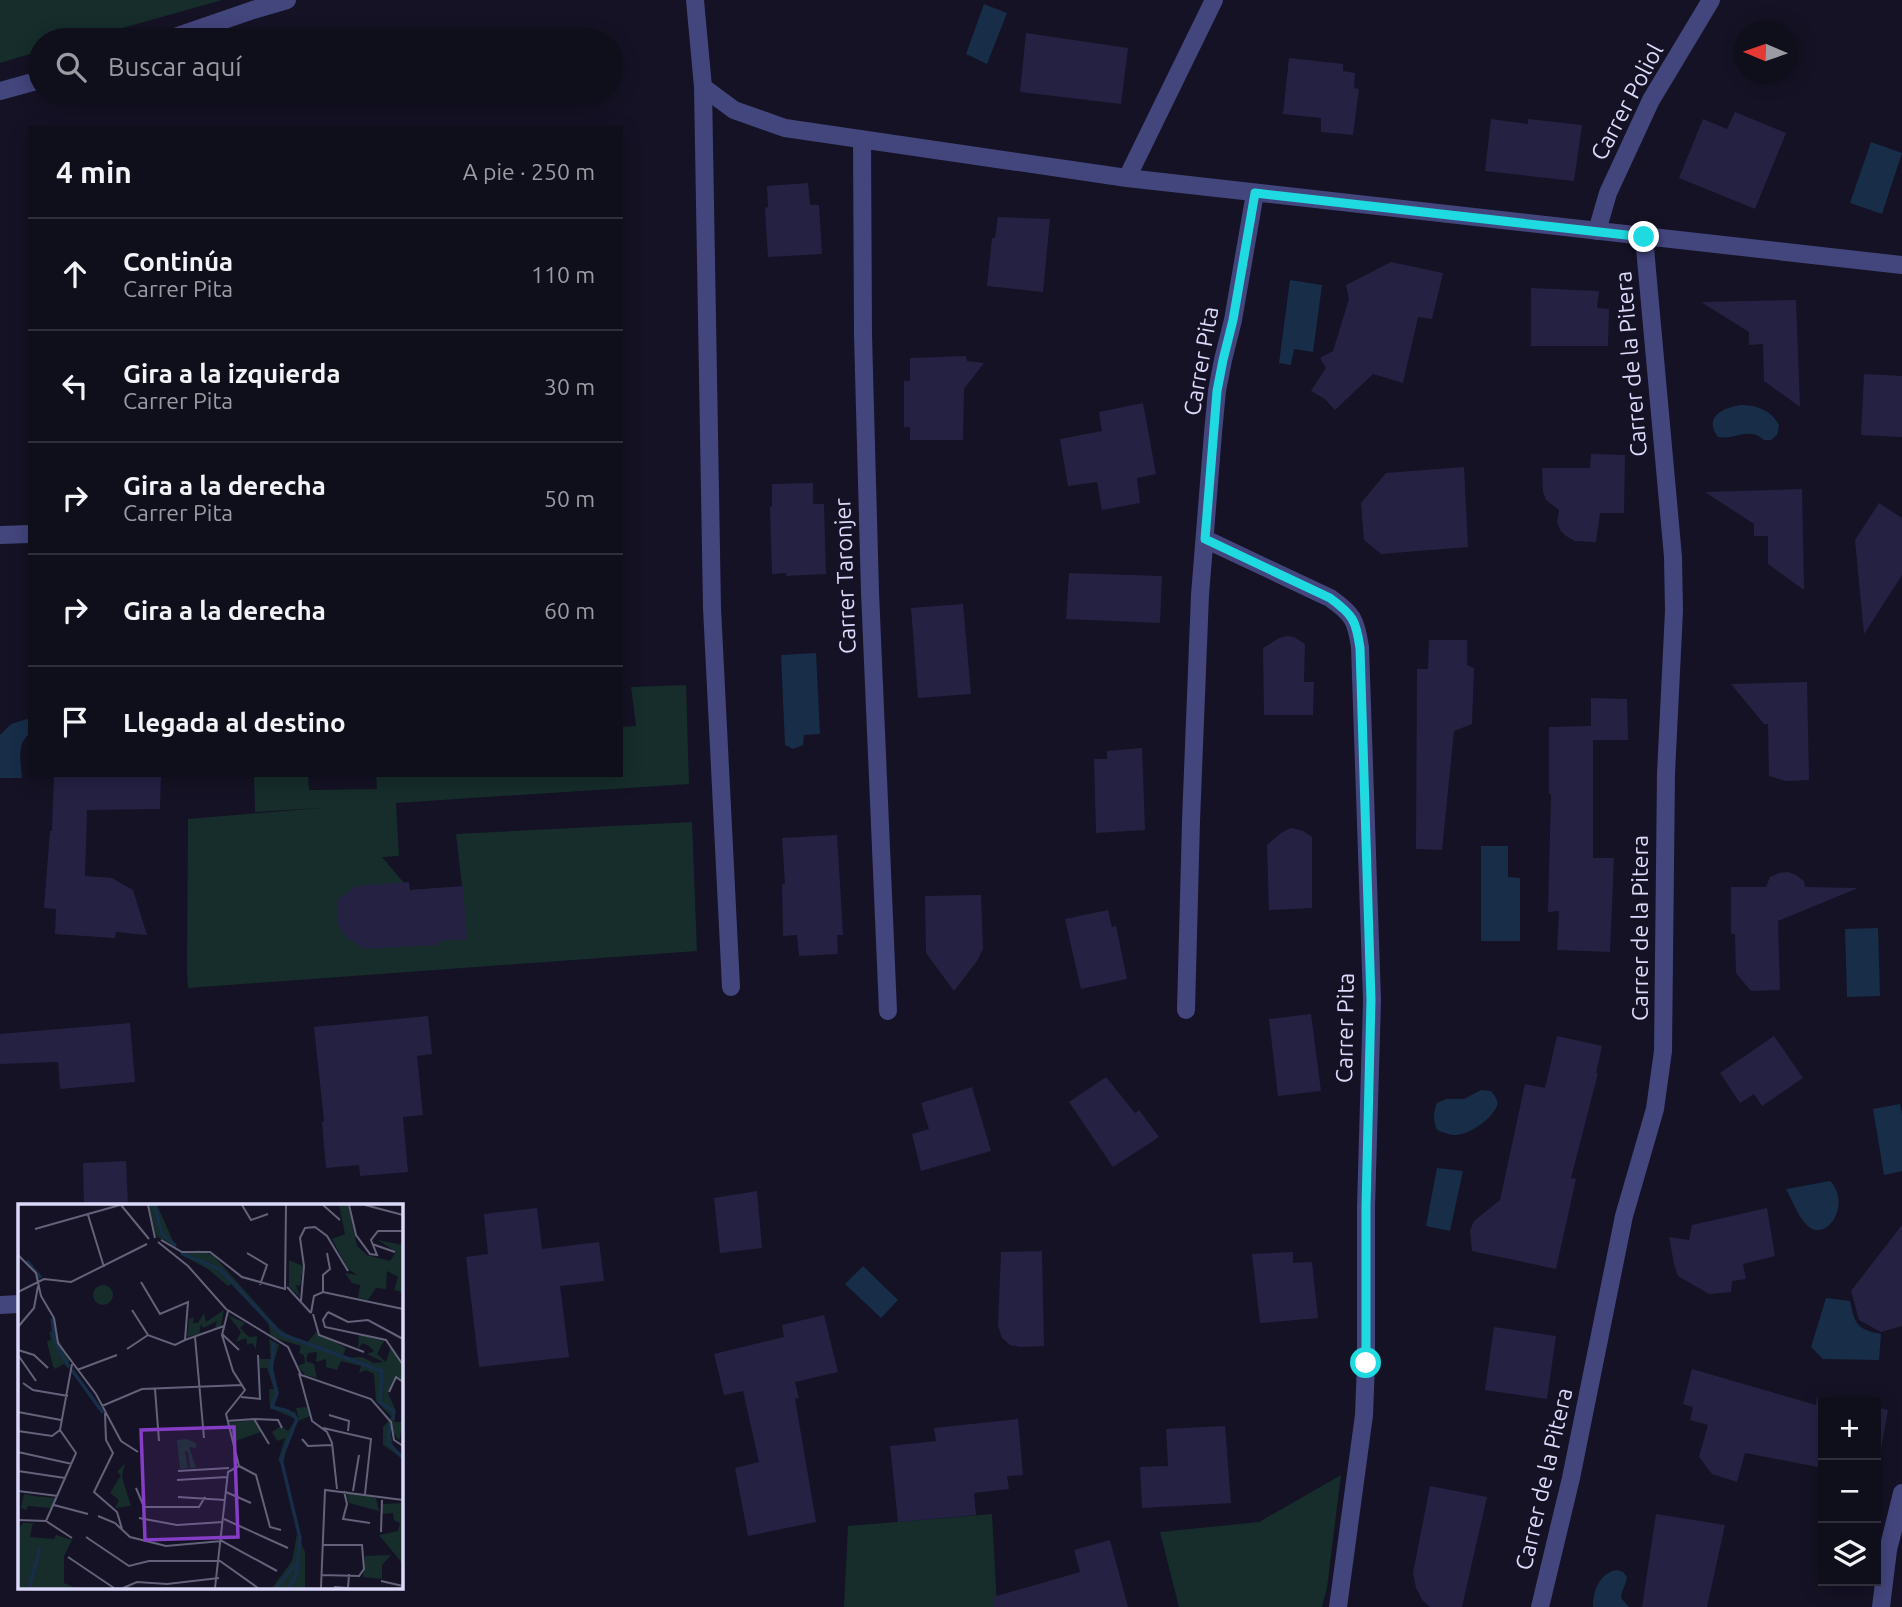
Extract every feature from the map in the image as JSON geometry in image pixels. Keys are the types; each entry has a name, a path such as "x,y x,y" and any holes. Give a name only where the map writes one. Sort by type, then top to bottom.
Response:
{"street":[{"path":"201,28 287,0"},
{"path":"695,0 703,87 712,621 730,987"},
{"path":"1127,178 1214,0"},
{"name":"Carrer Poliol","path":"1597,230 1608,193 1651,100 1711,0"},
{"path":"0,91 28,83"},
{"path":"703,87 734,110 785,128 1127,178 1902,265"},
{"name":"Carrer Taronjer","path":"862,139 863,335 870,592 888,1011"},
{"name":"Carrer Pita","path":"1186,1010 1200,595 1217,391 1233,320 1255,193"},
{"name":"Carrer de la Pitera","path":"1539,1607 1571,1478 1624,1216 1655,1108 1663,1051 1666,773 1673,638 1673,557 1644,237"},
{"path":"0,535 28,534"},
{"name":"Carrer Pita","path":"1205,539 1330,598 1353,618 1358,631 1371,1000 1366,1207 1366,1363 1364,1415 1338,1607"},
{"path":"0,1305 18,1304"},
{"path":"1881,1607 1888,1550 1902,1493"}],"green space":[{"path":"0,0 222,0 123,28 28,28 28,55 0,63"},
{"path":"686,685 689,784 396,803 399,856 382,857 410,890 462,887 456,834 692,822 697,951 188,988 188,819 320,808 255,812 254,777 308,777 309,790 377,789 376,777 623,777 623,727 636,726 631,687"},
{"path":"1341,1475 1327,1588 1322,1607 1179,1607 1160,1532 1259,1522"},
{"path":"992,1514 997,1607 844,1607 848,1526"}],"water":[{"path":"984,4 1007,13 987,64 966,54"},
{"path":"1871,142 1902,153 1882,214 1850,203"},
{"path":"1290,280 1322,285 1313,352 1294,349 1291,365 1279,363"},
{"path":"1740,405 1758,407 1768,412 1779,425 1777,435 1771,440 1764,440 1753,434 1718,437 1714,430 1714,419 1727,408"},
{"path":"816,653 820,734 804,735 803,745 793,749 785,745 781,655"},
{"path":"28,719 28,735 21,748 22,778 0,778 0,735 11,724"},
{"path":"1481,846 1508,846 1508,877 1520,878 1520,941 1481,941"},
{"path":"1878,928 1880,996 1847,997 1845,929"},
{"path":"1481,1090 1491,1091 1497,1102 1494,1111 1485,1121 1460,1135 1437,1130 1434,1117 1437,1103 1446,1099 1464,1099"},
{"path":"1900,1104 1902,1171 1884,1175 1873,1109"},
{"path":"1437,1168 1463,1171 1450,1231 1426,1226"},
{"path":"1830,1181 1839,1201 1834,1220 1821,1230 1813,1229 1802,1219 1786,1189"},
{"path":"863,1266 898,1300 881,1318 845,1284"},
{"path":"1826,1298 1850,1301 1858,1325 1881,1334 1879,1360 1823,1359 1811,1347"},
{"path":"1617,1570 1627,1577 1621,1598 1629,1607 1593,1607 1594,1595 1601,1579"}],"building":[{"path":"1026,33 1128,48 1121,104 1020,92"},
{"path":"1289,58 1343,64 1343,71 1355,73 1354,88 1359,89 1353,135 1321,132 1321,118 1283,114"},
{"path":"1735,112 1786,133 1755,209 1679,178 1703,119 1727,129"},
{"path":"1491,119 1528,124 1528,119 1582,125 1574,181 1485,171"},
{"path":"808,183 810,205 819,205 822,254 768,257 765,208 768,207 767,186"},
{"path":"998,217 1050,219 1043,292 987,286 992,238 995,238"},
{"path":"1391,262 1443,273 1432,319 1418,317 1403,383 1373,374 1335,410 1325,399 1311,391 1326,368 1320,358 1333,351 1349,299 1346,285"},
{"path":"1531,288 1599,291 1597,308 1609,309 1608,346 1531,346"},
{"path":"1796,300 1800,407 1764,381 1763,344 1749,345 1749,332 1701,302"},
{"path":"966,356 967,361 984,363 964,389 963,440 910,440 910,427 904,427 904,381 910,381 910,358"},
{"path":"1864,374 1902,376 1902,437 1861,435"},
{"path":"1143,403 1156,474 1137,478 1140,503 1102,510 1097,482 1068,486 1060,439 1102,431 1099,412"},
{"path":"1591,454 1625,455 1624,513 1600,513 1596,542 1575,541 1560,530 1557,522 1559,510 1546,500 1542,468 1590,468"},
{"path":"1464,467 1468,547 1381,554 1364,540 1361,503 1386,473"},
{"path":"813,483 813,504 824,504 826,574 772,574 772,484"},
{"path":"1802,489 1804,590 1768,564 1768,536 1754,536 1754,524 1705,492"},
{"path":"1879,503 1902,518 1902,575 1864,634 1855,540"},
{"path":"1069,573 1162,576 1160,623 1066,619"},
{"path":"963,604 971,694 918,698 911,608"},
{"path":"1287,636 1305,644 1304,682 1314,682 1313,715 1264,715 1263,648"},
{"path":"1429,640 1467,640 1467,665 1474,668 1472,724 1454,731 1442,850 1416,849 1417,669 1428,669"},
{"path":"1807,682 1809,780 1785,781 1769,776 1768,724 1764,724 1731,684"},
{"path":"1591,698 1627,699 1628,740 1593,740 1593,858 1614,858 1610,952 1557,950 1559,911 1548,912 1551,794 1549,727 1591,726"},
{"path":"1142,748 1145,830 1096,833 1094,759 1107,759 1107,751"},
{"path":"54,777 161,777 160,809 87,810 85,876 112,878 133,890 147,935 116,932 115,938 55,934 56,909 44,908 52,831"},
{"path":"1291,828 1312,837 1312,908 1269,910 1267,845"},
{"path":"837,835 843,935 837,935 838,954 799,956 797,935 783,936 782,884 785,884 782,838"},
{"path":"1788,872 1804,881 1805,887 1858,888 1778,921 1780,990 1751,991 1736,973 1735,934 1731,934 1731,887 1766,887 1770,877"},
{"path":"409,882 410,890 463,886 467,939 440,941 438,945 365,949 347,938 337,922 337,900 356,886"},
{"path":"981,895 983,949 954,991 926,953 925,896"},
{"path":"1108,910 1112,927 1116,926 1127,979 1081,989 1065,919"},
{"path":"1311,1014 1321,1091 1278,1096 1269,1019"},
{"path":"428,1016 432,1054 417,1056 423,1115 403,1117 408,1172 360,1176 359,1165 326,1168 314,1027"},
{"path":"130,1023 135,1082 60,1089 58,1062 0,1064 0,1034"},
{"path":"1557,1036 1602,1046 1598,1073 1571,1178 1576,1179 1556,1269 1472,1251 1470,1230 1474,1221 1500,1200 1525,1084 1545,1088"},
{"path":"1774,1036 1803,1078 1762,1106 1754,1094 1740,1103 1720,1073"},
{"path":"1106,1077 1135,1113 1139,1110 1159,1137 1113,1167 1069,1102"},
{"path":"972,1087 991,1151 921,1171 912,1134 929,1129 921,1103"},
{"path":"126,1161 128,1204 84,1204 83,1163"},
{"path":"757,1191 762,1248 720,1253 714,1198"},
{"path":"537,1208 542,1249 599,1242 604,1281 560,1286 569,1357 479,1367 466,1257 488,1254 484,1214"},
{"path":"1767,1208 1775,1256 1743,1264 1746,1279 1732,1281 1731,1292 1709,1294 1678,1276 1669,1237 1689,1240 1692,1225"},
{"path":"1902,1225 1902,1326 1881,1332 1859,1320 1851,1291"},
{"path":"1042,1251 1044,1346 1010,1345 1002,1338 998,1326 1001,1252"},
{"path":"1293,1252 1293,1263 1312,1262 1318,1318 1260,1323 1252,1254"},
{"path":"824,1315 838,1372 795,1382 799,1398 795,1399 816,1522 748,1536 735,1468 759,1462 743,1391 724,1395 714,1354 784,1337 782,1325"},
{"path":"1494,1327 1556,1336 1547,1399 1485,1390"},
{"path":"1692,1369 1816,1405 1818,1397 1818,1467 1745,1453 1737,1482 1712,1474 1699,1457 1708,1425 1690,1420 1693,1407 1683,1404"},
{"path":"1881,1408 1888,1410 1881,1449"},
{"path":"1018,1419 1023,1475 1007,1476 1009,1489 974,1493 976,1515 898,1522 890,1446 936,1441 934,1428"},
{"path":"1225,1426 1231,1503 1142,1508 1140,1467 1168,1466 1166,1429"},
{"path":"1430,1486 1487,1497 1462,1607 1430,1607 1416,1588 1413,1573"},
{"path":"1656,1514 1725,1525 1707,1607 1642,1607"},
{"path":"1110,1540 1128,1607 994,1607 993,1597 1080,1572 1074,1550"}],"route":[{"path":"1366,1363 1366,1207 1371,1000 1358,631 1353,618 1330,598 1205,539 1217,391 1247,248 1255,193 1644,237"}]}
